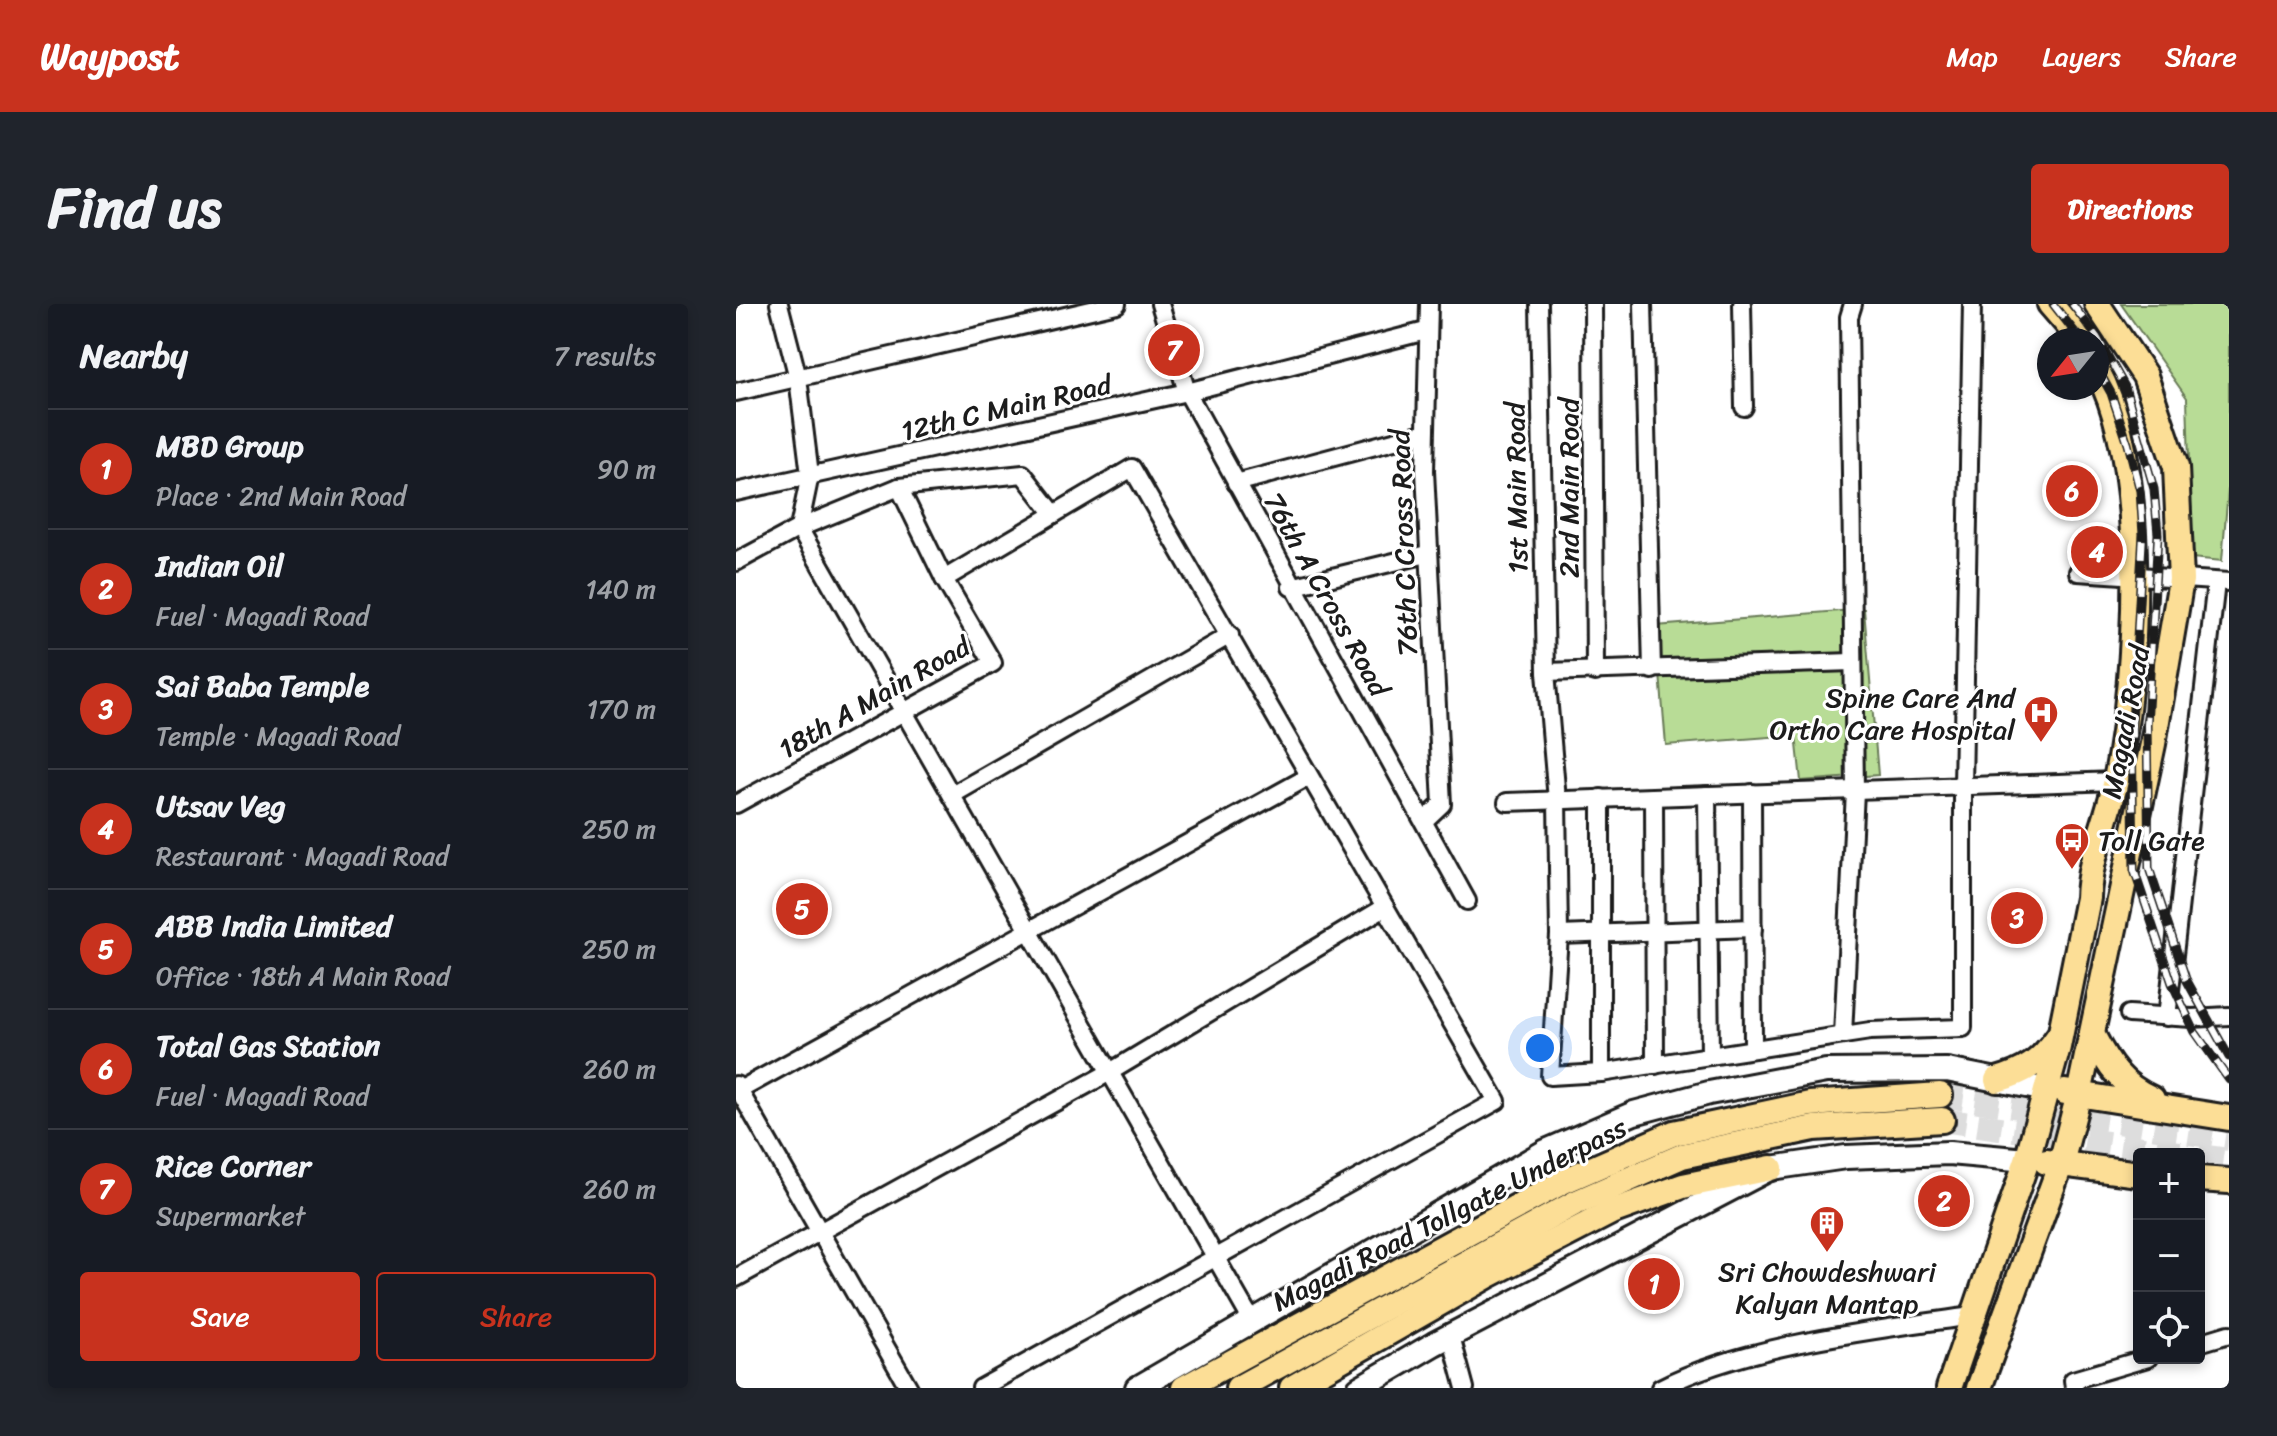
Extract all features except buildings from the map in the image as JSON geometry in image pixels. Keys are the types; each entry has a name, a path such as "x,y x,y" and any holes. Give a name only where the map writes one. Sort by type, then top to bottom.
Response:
{"main road":[{"path":"2050,304 2071,328"},
{"name":"Magadi Road","path":"1984,1387 2061,1163 2079,1094 2153,744 2181,580 2176,467 2145,376 2097,304"},
{"name":"Magadi Road","path":"1949,1388 2027,1160 2047,1090 2088,898 2089,876 2116,781 2127,705 2133,576 2131,494 2109,394"},
{"path":"1997,1080 2035,1064 2060,1033"},
{"path":"2093,1036 2116,1076 2132,1091 2173,1109"},
{"path":"2047,1090 2229,1118"},
{"name":"Magadi Road Tollgate Underpass","path":"1184,1388 1564,1181 1674,1133 1810,1104 1940,1095"},
{"name":"Magadi Road Tollgate Underpass","path":"1238,1388 1575,1203 1682,1156 1814,1128 1942,1120"},
{"path":"2027,1160 2133,1173"},
{"path":"1292,1388 1487,1276 1611,1212 1683,1186 1771,1168"},
{"path":"2205,1179 2229,1181"}],"street":[{"path":"779,304 798,378 810,475 799,528 1253,1323"},
{"path":"736,392 1117,304"},
{"name":"76th A Cross Road","path":"1160,304 1187,392 1291,587 1467,901"},
{"name":"76th C Cross Road","path":"1424,821 1442,804 1427,554 1424,433 1429,304"},
{"name":"1st Main Road","path":"1539,304 1546,672 1557,800 1559,935 1550,1076 1601,1073"},
{"name":"2nd Main Road","path":"1593,304 1595,672"},
{"path":"1643,304 1652,670"},
{"path":"1742,304 1744,407"},
{"path":"1843,1035 1854,790 1849,317 1853,304"},
{"path":"1601,798 1601,1073 1843,1035 1963,1028 1963,786 1972,304"},
{"name":"12th C Main Road","path":"736,492 1187,392 1426,331"},
{"path":"1236,483 1424,433"},
{"path":"944,579 1132,468 1497,1101 1214,1255 981,1388"},
{"path":"736,562 799,528 899,487 1023,474 1054,514"},
{"name":"18th A Main Road","path":"736,804 993,663 944,579 899,487"},
{"path":"1291,587 1427,554"},
{"path":"2078,572 2223,582 2167,1017"},
{"path":"952,795 1230,635"},
{"path":"1546,672 1852,662"},
{"path":"909,1388 737,1089 1308,777"},
{"path":"1507,802 2116,781"},
{"path":"1752,793 1753,1049"},
{"path":"1707,795 1710,1056"},
{"path":"1654,797 1655,1065"},
{"path":"736,1278 1110,1072 1385,907"},
{"path":"1559,935 1753,928"},
{"path":"2129,1014 2229,1016"},
{"path":"1137,1388 1546,1151 1634,1113 1709,1093 1826,1071 1947,1070 2047,1090"},
{"path":"1359,1388 1451,1336 1771,1168 1846,1157 1949,1153 2027,1160"},
{"path":"1660,1388 1729,1360 1883,1329 1972,1316"},
{"path":"2205,1341 2229,1334"},
{"path":"1451,1336 1465,1388"},
{"path":"2074,1388 2073,1380 2133,1362"}],"green space":[{"path":"2121,304 2229,304 2229,478 2222,561 2192,558 2187,398"},
{"path":"1864,609 1878,775 1801,781 1796,735 1666,745 1656,626"}],"tunnel":[{"path":"1940,1095 2229,1139"},
{"path":"1942,1120 2143,1148"},
{"path":"2205,1157 2229,1160"}],"railway":[{"path":"2053,304 2072,328"},
{"path":"2072,304 2097,337 2125,387 2154,489 2158,534 2147,725 2149,868 2186,979 2229,1057"},
{"path":"2109,389 2140,491 2143,534 2132,724 2134,870 2172,983 2195,1032 2229,1080"}],"place":[{"name":"Rice Corner","path":"1174,350"},
{"name":"Total Gas Station","path":"2072,491"},
{"name":"Utsav Veg","path":"2097,552"},
{"name":"Spine Care And Ortho Care Hospital","path":"2041,744"},
{"name":"Toll Gate","path":"2072,871"},
{"name":"ABB India Limited","path":"802,909"},
{"name":"Sai Baba Temple","path":"2017,918"},
{"name":"Indian Oil","path":"1944,1201"},
{"name":"Sri Chowdeshwari Kalyan Mantap","path":"1827,1254"},
{"name":"MBD Group","path":"1654,1284"}]}
